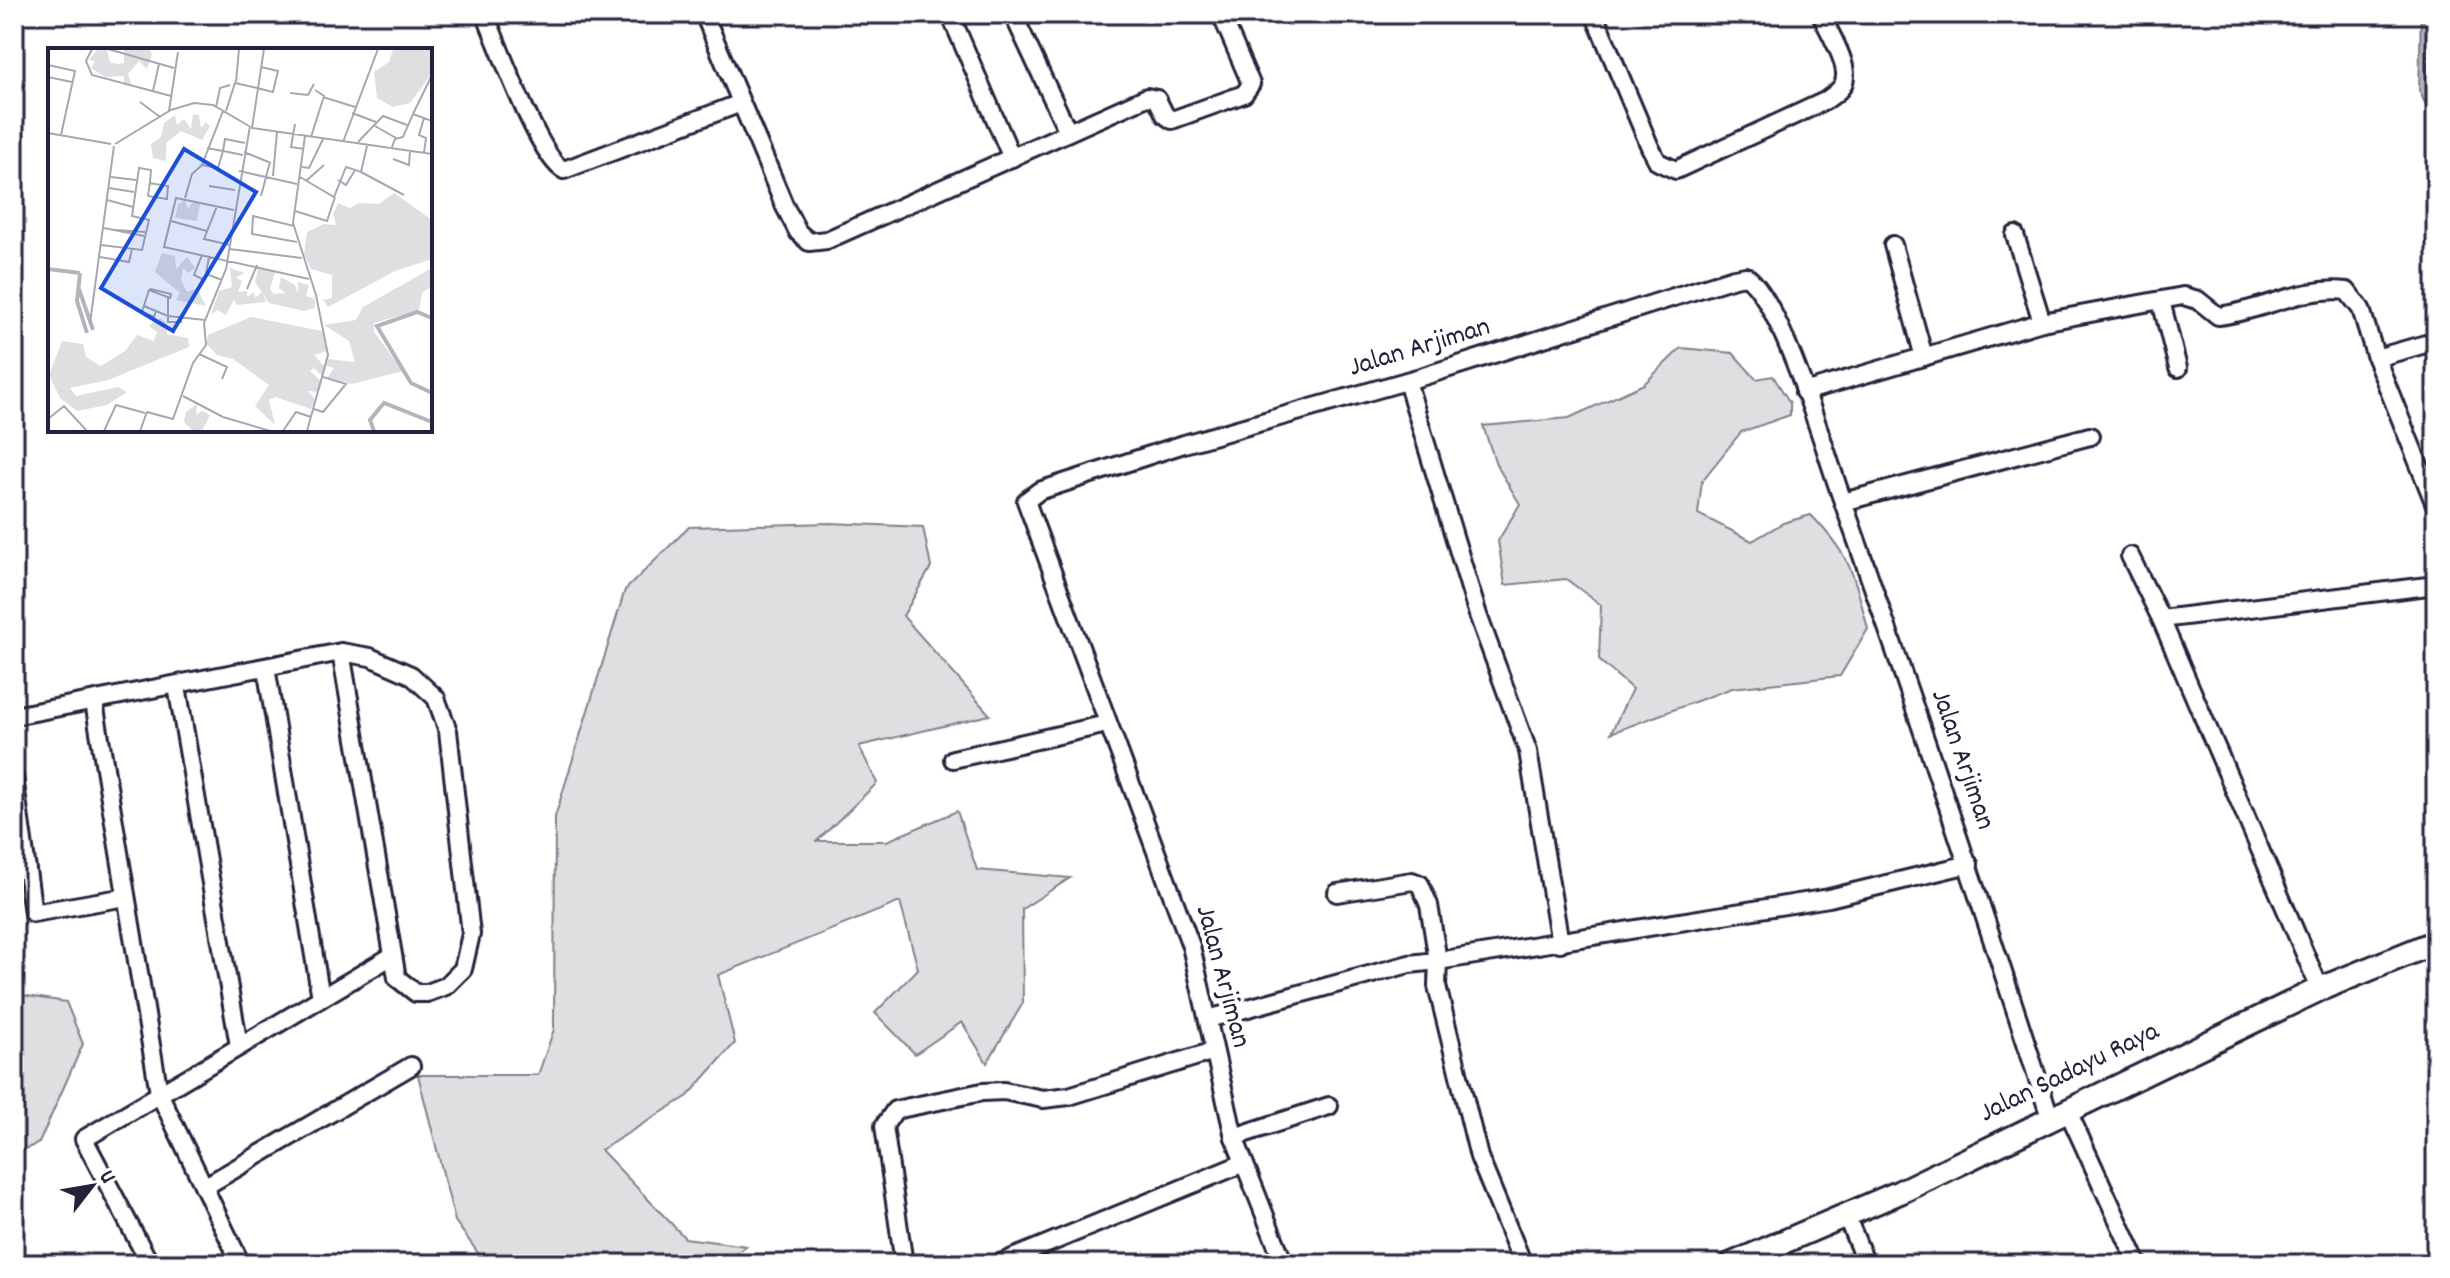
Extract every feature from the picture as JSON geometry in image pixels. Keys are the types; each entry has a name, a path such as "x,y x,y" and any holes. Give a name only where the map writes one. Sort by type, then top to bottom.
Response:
{"street":[{"path":"485,14 539,139 554,166 564,170 579,168 741,103"},
{"path":"704,14 785,207 798,232 809,242 827,240 1147,97 1157,99 1165,115 1172,120 1248,92 1251,84 1221,14"},
{"path":"950,14 1012,158"},
{"path":"1013,14 1068,132"},
{"path":"1594,14 1650,147 1658,162 1676,170 1825,101 1840,89 1845,81 1843,67 1821,14"},
{"path":"2015,235 2042,322"},
{"path":"1893,245 1924,357"},
{"name":"Jalan Arjiman","path":"1284,1264 1234,1137 1191,946 1027,511 1026,501 1030,495 1184,444 1407,381 1746,276 1763,292 1804,392 2058,1113 2138,1264"},
{"path":"1804,392 2042,322 2191,297 2218,316 2294,295 2328,289 2347,291 2361,309 2376,358 2436,507"},
{"path":"2161,301 2178,368"},
{"path":"2376,358 2436,341"},
{"path":"1407,381 1478,615 1528,751 1551,872 1560,943"},
{"path":"1843,502 2090,436"},
{"path":"2130,556 2161,619 2320,989"},
{"path":"2161,619 2436,585"},
{"path":"14,716 341,652 370,657 411,675 436,698 448,731 471,934 463,969 446,986 427,993 416,993 397,978 341,652"},
{"path":"266,667 321,998"},
{"path":"177,686 239,1046"},
{"path":"94,702 159,1093 241,1264"},
{"path":"953,759 1107,724"},
{"path":"14,777 33,913 126,897"},
{"path":"1208,1019 1409,964 1560,943 1829,898 1969,864"},
{"path":"1337,893 1412,881 1420,884 1429,905 1438,961 1437,986 1479,1157 1523,1264"},
{"name":"Jalan Sadayu Raya","path":"1745,1261 1900,1192 2320,989 2436,942"},
{"path":"150,1264 84,1139 392,956"},
{"path":"904,1264 884,1126 895,1110 982,1092 1004,1091 1043,1099 1069,1096 1214,1051"},
{"path":"204,1187 411,1066"},
{"path":"1234,1137 1329,1106"},
{"path":"998,1264 1244,1163"},
{"path":"1846,1215 1866,1264"}],"shaded area":[{"path":"1681,348 1733,353 1756,379 1773,376 1790,403 1790,415 1741,432 1702,481 1698,514 1752,541 1783,523 1811,515 1835,543 1849,567 1868,629 1840,676 1732,688 1611,733 1632,689 1599,660 1601,605 1566,579 1505,585 1498,541 1520,504 1496,464 1483,426 1569,418 1644,384"},
{"path":"830,523 923,527 931,567 903,616 990,715 859,746 877,783 817,841 887,841 957,811 977,870 1070,878 1022,909 1023,1003 987,1063 962,1022 915,1054 875,1013 918,969 900,902 718,975 735,1043 688,1096 601,1150 685,1238 746,1246 721,1264 486,1264 455,1221 418,1075 538,1075 554,1029 555,817 625,590 689,527"},
{"path":"14,994 66,1002 83,1044 39,1143 14,1154"}],"water":[{"path":"2421,14 2436,14 2436,128 2419,90"}]}
